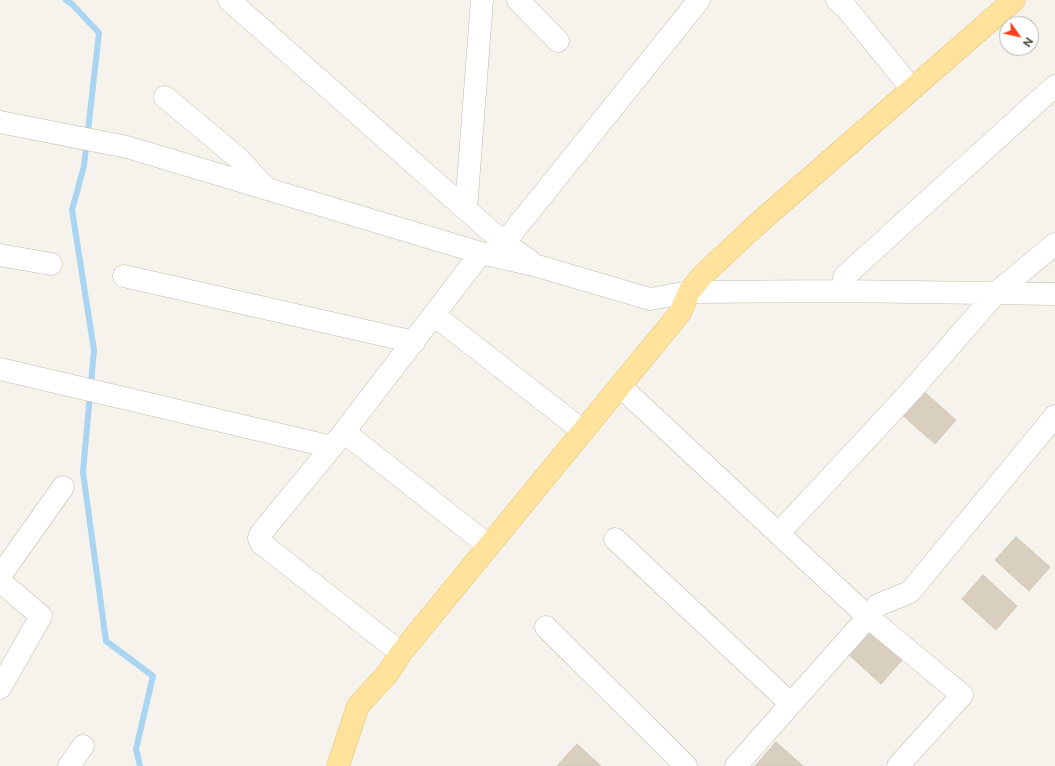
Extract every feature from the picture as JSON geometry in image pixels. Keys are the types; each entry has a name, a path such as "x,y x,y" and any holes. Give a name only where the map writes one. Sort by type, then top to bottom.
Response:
{"main road":[{"path":"338,766 358,706 388,672 401,653 680,313 690,292 703,275 754,227 1014,0"}],"street":[{"path":"229,0 504,243 534,264"},
{"path":"466,209 482,0"},
{"path":"518,0 558,41"},
{"path":"504,243 699,0"},
{"path":"846,3 912,89"},
{"path":"842,291 846,276 1054,87"},
{"path":"165,97 238,158 266,188"},
{"path":"0,122 127,147 481,253 534,264 650,299 690,292 842,291 1055,294"},
{"path":"779,534 912,391 996,292 1055,244"},
{"path":"401,653 261,543 260,538 262,532 338,439 481,253"},
{"path":"0,255 51,264"},
{"path":"124,276 414,342"},
{"path":"434,315 583,431"},
{"path":"0,370 107,394 338,439 489,546"},
{"path":"620,386 868,617 962,695 898,766"},
{"path":"736,766 878,605 910,592 1055,416"},
{"path":"0,576 63,487"},
{"path":"615,539 791,704"},
{"path":"0,581 41,616 0,688"},
{"path":"546,627 686,766"},
{"path":"69,766 83,746"}],"building":[{"path":"921,389 956,420 935,444 900,413"},
{"path":"1016,537 1050,567 1029,591 995,560"},
{"path":"983,575 1017,606 996,630 962,599"},
{"path":"868,629 902,660 881,684 847,653"},
{"path":"776,742 803,766 755,766"},
{"path":"577,744 601,766 557,766"}],"waterway":[{"path":"66,0 72,4 99,33 84,166 72,210 94,350 83,472 106,641 153,676 136,749 140,766"}]}
